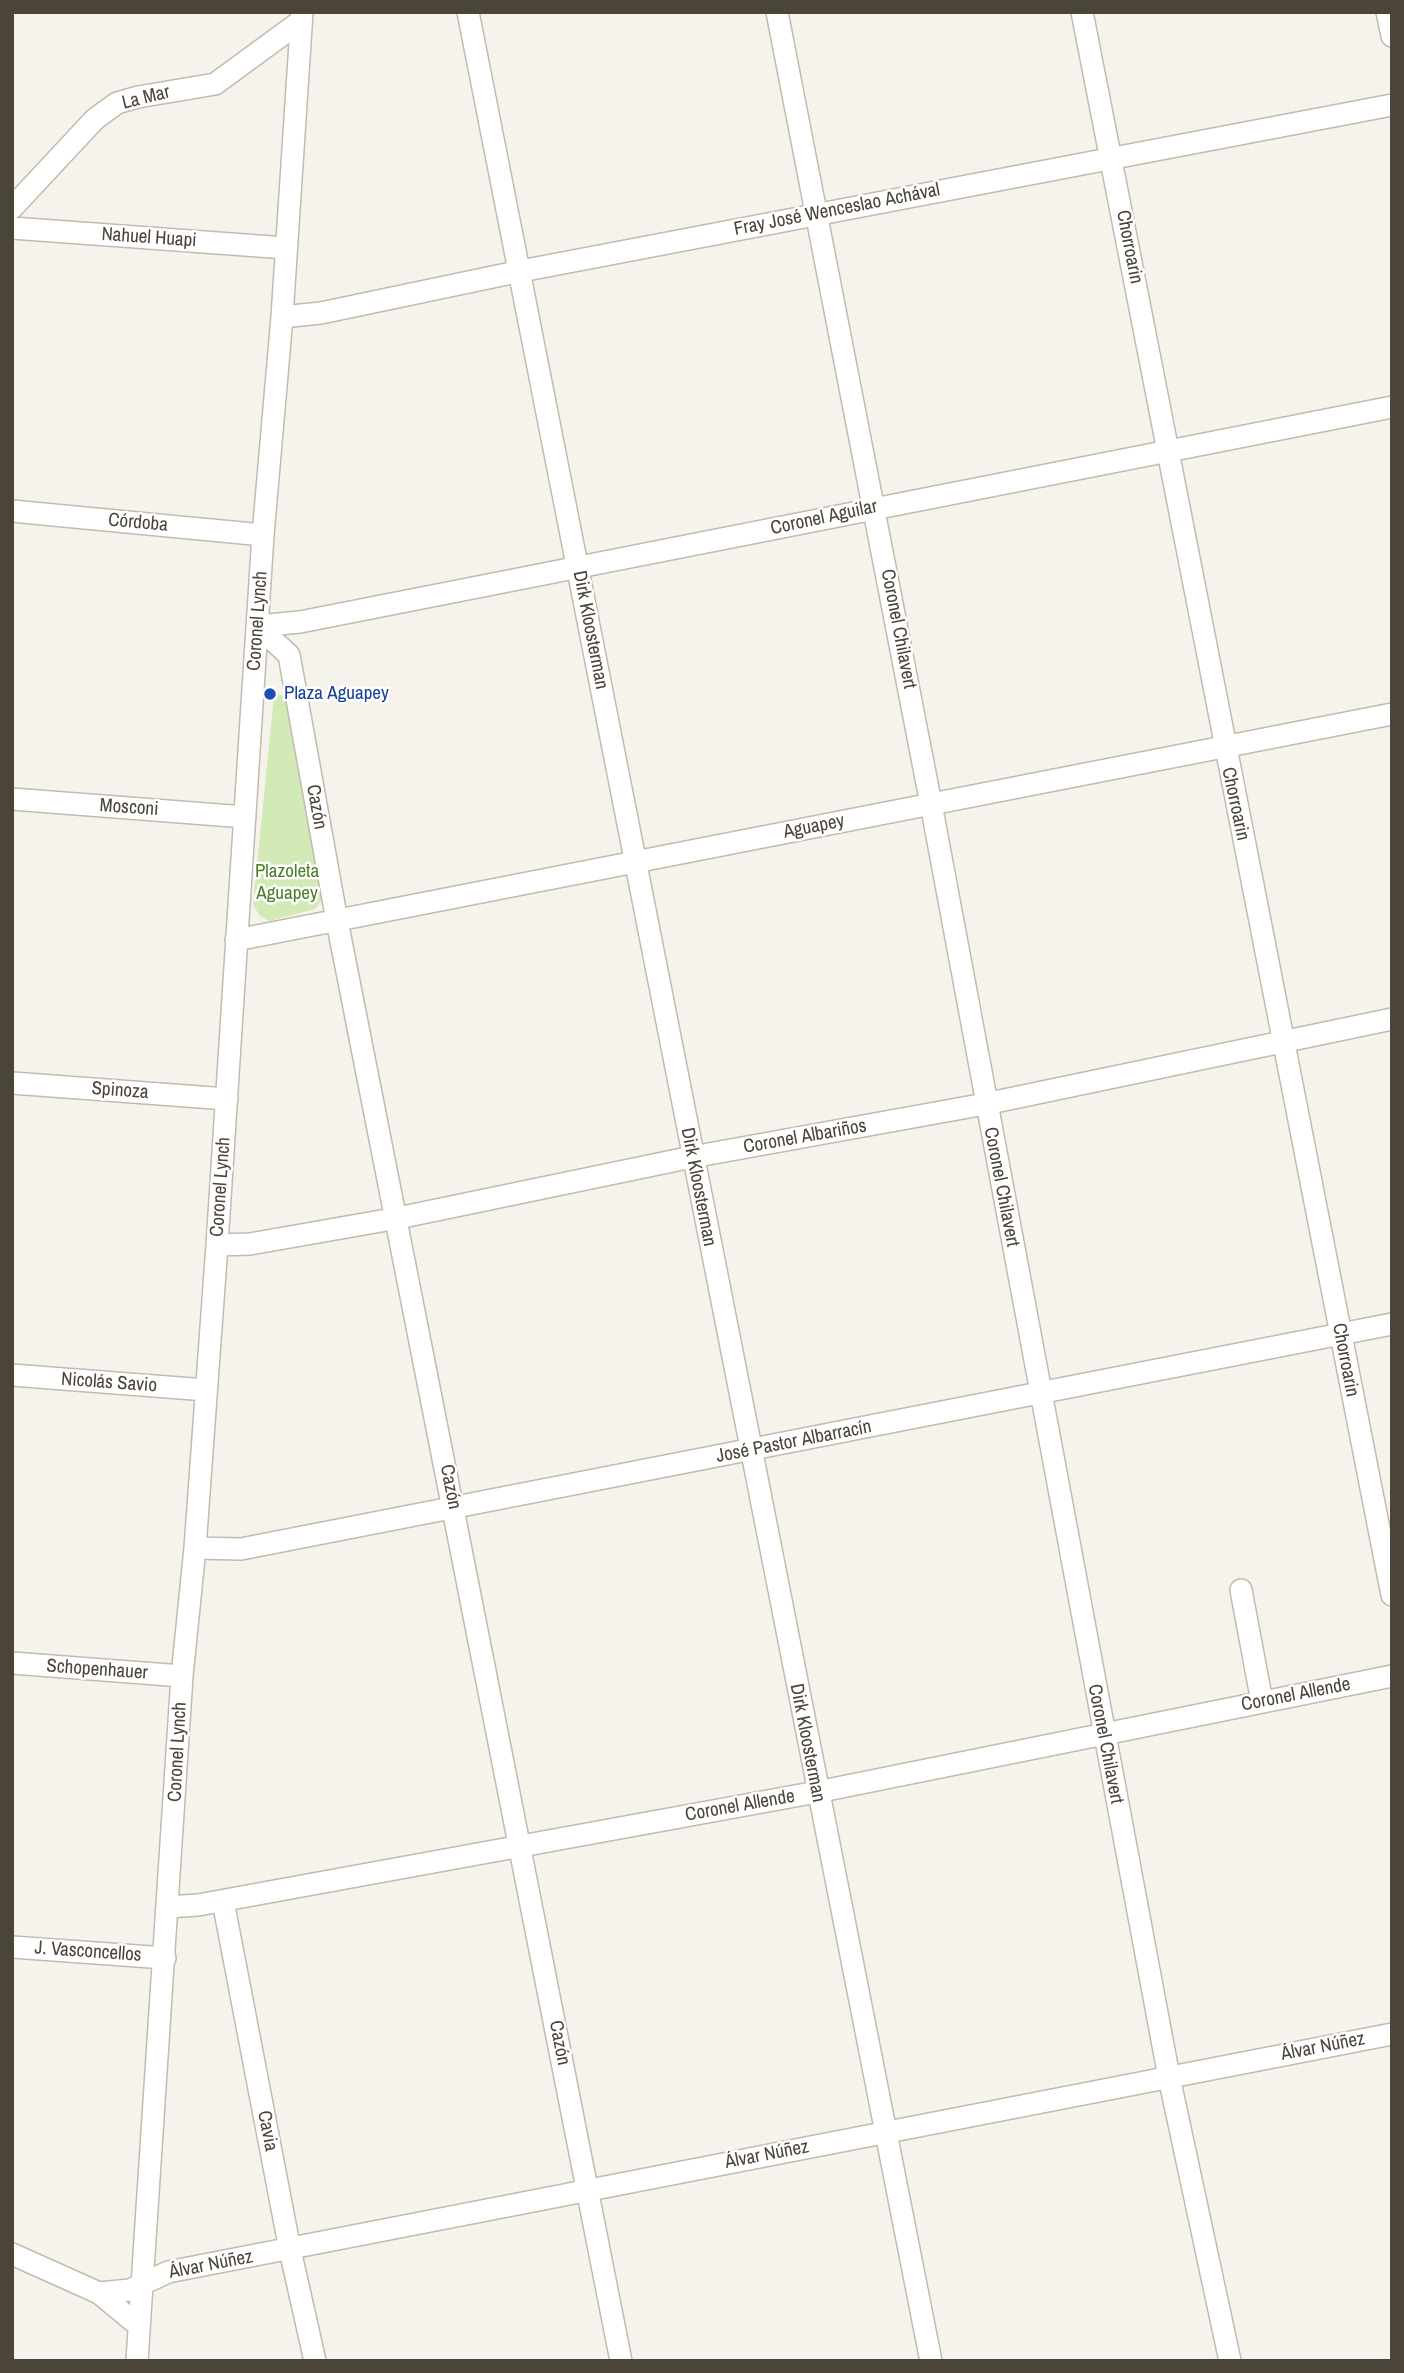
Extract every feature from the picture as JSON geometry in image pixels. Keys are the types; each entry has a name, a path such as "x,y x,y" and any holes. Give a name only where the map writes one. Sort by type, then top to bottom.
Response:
{"street":[{"name":"Dirk Kloosterman","path":"468,12 931,2361"},
{"name":"Coronel Chilavert","path":"777,12 931,804 1169,2077 1230,2361"},
{"name":"Chorroarin","path":"1082,12 1224,749 1392,1595"},
{"path":"1387,12 1392,36"},
{"name":"La Mar","path":"12,208 81,133 117,103 215,83 301,17"},
{"name":"Coronel Lynch","path":"136,2361 144,2282 182,1676 195,1548 217,1245 263,535 282,317 301,17"},
{"name":"Fray José Wenceslao Achával","path":"282,317 321,313 521,271 1392,105"},
{"name":"Nahuel Huapi","path":"12,228 286,248"},
{"name":"Coronel Aguilar","path":"257,626 300,622 578,569 874,507 1168,453 1392,407"},
{"name":"Córdoba","path":"12,512 263,535"},
{"name":"Cazón","path":"257,626 289,655 337,921 398,1218 621,2361"},
{"name":"Aguapey","path":"236,940 1224,749 1392,714"},
{"name":"Mosconi","path":"12,799 245,817"},
{"name":"Coronel Albariños","path":"217,1245 250,1244 398,1218 692,1157 985,1104 1392,1019"},
{"name":"Spinoza","path":"12,1083 227,1099"},
{"name":"José Pastor Albarracín","path":"195,1548 241,1549 1392,1324"},
{"name":"Nicolás Savio","path":"12,1375 206,1390"},
{"path":"1241,1590 1262,1702"},
{"name":"Schopenhauer","path":"12,1663 182,1676"},
{"name":"Coronel Allende","path":"168,1907 223,1900 817,1792 1392,1676"},
{"name":"Cavia","path":"223,1900 290,2250 315,2361"},
{"name":"J. Vasconcellos","path":"12,1947 164,1958"},
{"name":"Álvar Núñez","path":"99,2293 130,2290 168,2272 1392,2034"},
{"path":"12,2254 99,2293 139,2326"}],"green space":[{"name":"Plazoleta Aguapey","path":"274,696 287,697 323,898 315,909 269,921 259,915 253,904"}],"place":[{"name":"Plaza Aguapey","path":"270,694"}]}
